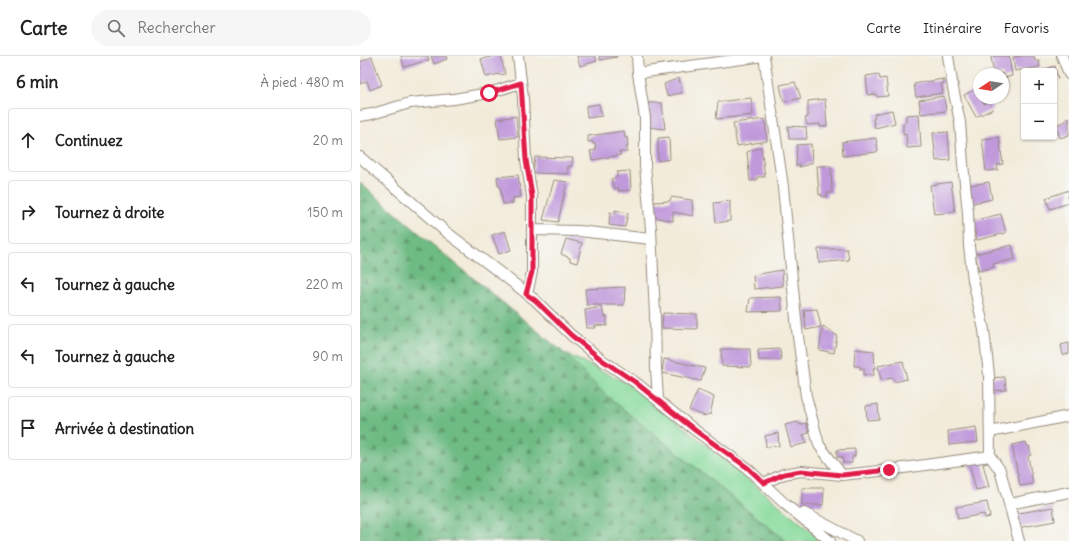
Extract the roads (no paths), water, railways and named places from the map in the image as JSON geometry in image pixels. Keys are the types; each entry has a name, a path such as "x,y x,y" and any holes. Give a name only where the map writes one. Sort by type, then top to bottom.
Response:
{"street":[{"path":"518,56 526,160 532,196 532,272 526,294"},
{"path":"637,56 645,118 645,166 651,239 658,400"},
{"path":"638,73 764,56 783,187 797,329 806,396 819,444 842,475"},
{"path":"948,56 960,122 973,280 984,330 989,375 990,456 1000,470 1019,541"},
{"path":"1062,56 1069,74"},
{"path":"360,116 410,103 454,99 489,93 521,83"},
{"path":"360,157 445,231 535,300 571,335 602,360 635,382 696,431 748,468 785,504 830,541"},
{"path":"532,230 579,231 651,239"},
{"path":"990,432 1069,416"},
{"path":"764,483 784,474 801,471 842,475 990,456"},
{"path":"1009,504 1069,492"},
{"path":"785,504 857,541"}]}
